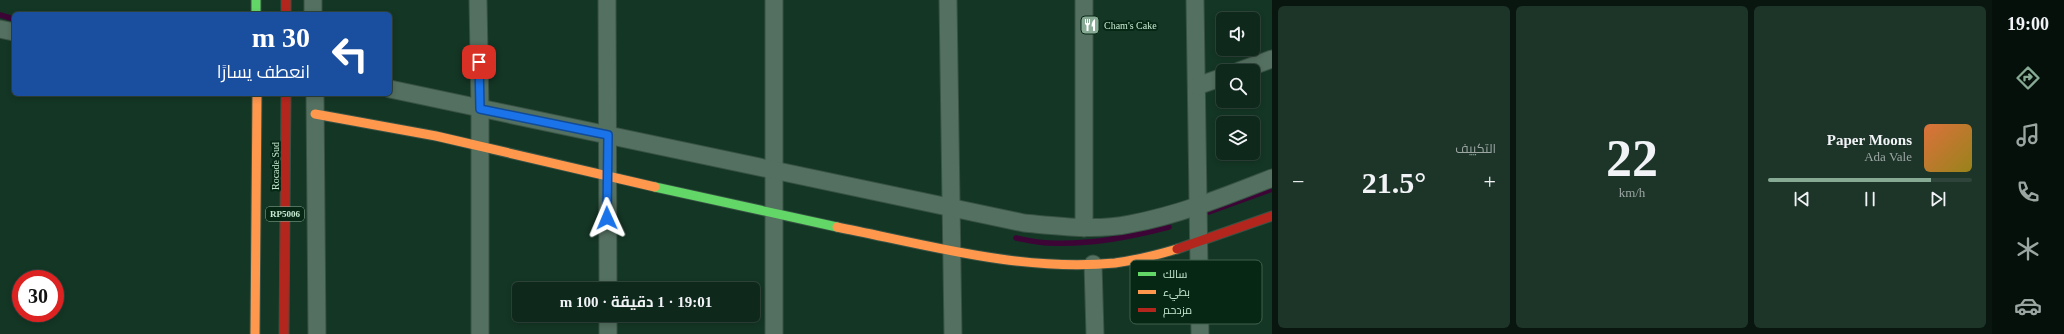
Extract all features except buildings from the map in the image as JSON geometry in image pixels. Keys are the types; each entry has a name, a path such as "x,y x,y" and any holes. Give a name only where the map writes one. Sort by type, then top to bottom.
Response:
{"main road":[{"path":"256,0 256,12"},
{"path":"286,0 286,12"},
{"name":"Rocade Sud","path":"254,96 256,334"},
{"name":"Rocade Sud","path":"284,334 286,96"},
{"path":"315,114 479,146 773,214 951,250 1021,261 1093,264 1130,260"},
{"path":"1133,260 1198,243 1272,216"}],"street":[{"path":"313,0 313,12"},
{"path":"478,0 480,109 480,334"},
{"path":"607,0 608,135 606,176 608,282"},
{"path":"774,0 774,334"},
{"path":"948,0 951,250 954,334"},
{"path":"1084,0 1084,228"},
{"path":"1195,0 1198,260"},
{"path":"0,29 12,32"},
{"path":"1258,64 1272,59"},
{"path":"1197,86 1216,79"},
{"path":"392,89 1024,223 1084,228 1129,225 1197,206 1272,178"},
{"path":"315,96 317,334"},
{"path":"1093,264 1096,334"},
{"path":"608,322 608,334"},
{"path":"1200,324 1200,334"}],"waterway":[{"path":"0,15 12,18"},
{"path":"1209,212 1272,189"},
{"path":"1016,238 1045,243 1080,243 1125,237 1169,227"}],"traffic: fast":[{"path":"256,0 256,12"},
{"path":"655,187 837,227"}],"traffic: slow":[{"path":"255,334 257,96"},
{"path":"315,114 436,136 655,187"},
{"path":"837,227 940,249 1045,264 1080,265 1115,263 1130,260"},
{"path":"1131,260 1177,249"}],"traffic: jam":[{"path":"286,0 286,12"},
{"path":"284,334 286,96"},
{"path":"1177,249 1272,216"}],"place":[{"name":"Cham's Cake","path":"1090,25"}],"route":[{"path":"479,62 480,109 608,135 606,176 607,218"}]}
